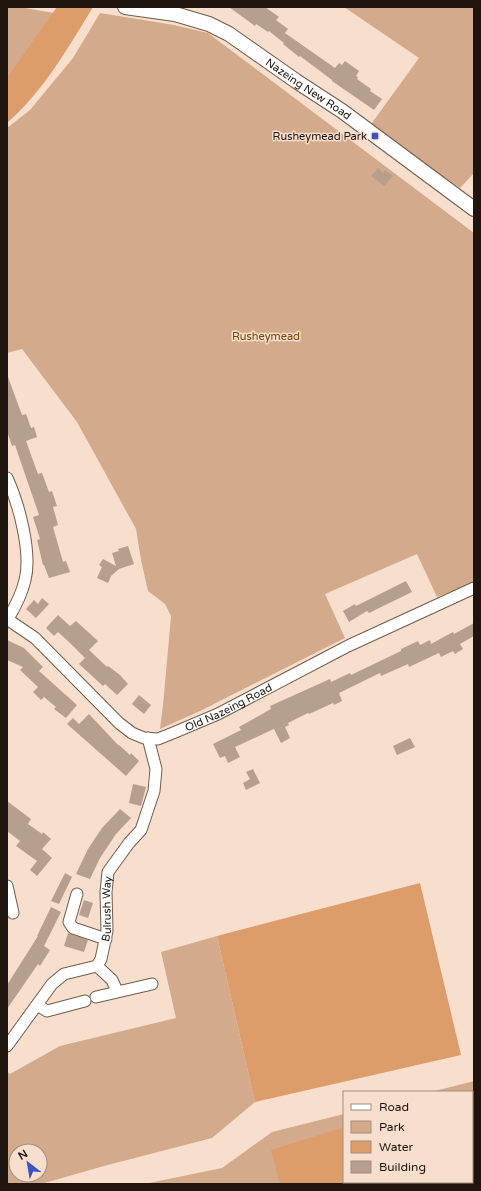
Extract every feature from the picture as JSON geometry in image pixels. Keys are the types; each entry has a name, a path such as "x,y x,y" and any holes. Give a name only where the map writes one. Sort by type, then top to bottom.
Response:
{"main road":[{"name":"Nazeing New Road","path":"125,7 175,14 209,24 229,34 342,111 474,209"}],"street":[{"path":"7,478 13,492 22,524 27,563 25,580 17,604 7,619"},
{"name":"Old Nazeing Road","path":"7,619 35,638 119,723 132,733 144,738 158,739 218,714 348,646 474,588"},
{"name":"Bulrush Way","path":"97,966 101,959 108,931 106,892 108,872 128,843 141,830 154,791 156,769 148,738"},
{"path":"7,886 13,914"},
{"path":"76,894 69,922 73,928 106,939"},
{"path":"7,1046 52,984 64,974 97,966 112,980 117,992"},
{"path":"96,997 152,984"},
{"path":"37,1005 47,1011 85,1001"}],"green space":[{"path":"7,7 19,7 54,13 7,77"},
{"path":"344,7 474,7 474,173 460,188 369,127 419,58"},
{"name":"Rusheymead","path":"100,13 174,25 208,33 474,233 474,583 437,597 417,554 325,594 345,638 200,711 160,729 171,616 165,604 148,591 136,529 77,422 22,349 7,353 7,128 30,110 73,58"},
{"path":"217,936 255,1102 212,1138 48,1182 48,1143 8,1143 8,1183 44,1183 7,1184 7,1072 10,1074 60,1046 176,1018 161,952"},
{"path":"474,1081 474,1184 144,1184 222,1168 272,1132 343,1114 343,1183 473,1183 473,1091 435,1091"}],"water":[{"path":"57,7 93,7 54,69 32,98 7,123 7,77"},
{"path":"420,883 461,1055 255,1102 217,936"},
{"path":"343,1127 343,1183 473,1183 473,1168 474,1184 280,1184 271,1150"}],"building":[{"path":"229,7 265,7 279,17 276,20 288,29 285,33 335,68 339,63 342,65 345,61 359,71 356,76 358,77 357,79 371,89 370,91 382,99 374,110 332,81 300,56 299,57 269,31 268,32 256,24 255,26"},
{"path":"378,168 383,173 385,170 393,176 384,186 371,176"},
{"path":"7,377 22,415 26,414 31,428 34,427 37,437 26,441 38,474 42,473 49,492 52,491 57,506 53,507 58,525 53,527 63,562 66,561 70,572 49,578 43,565 37,540 40,539 33,517 39,515 15,445 12,446 7,431"},
{"path":"128,546 134,564 119,569 111,576 108,583 97,578 102,567 99,565 103,559 116,566 112,553 119,551 118,549"},
{"path":"406,581 412,592 369,613 367,611 349,622 343,611"},
{"path":"42,598 49,604 36,618 26,609 34,600 38,604"},
{"path":"58,615 70,626 76,621 98,641 89,650 107,667 108,666 120,675 128,684 117,695 105,684 103,686 79,664 85,658 69,642 58,632 54,636 46,628"},
{"path":"474,623 474,636 460,644 463,649 455,654 453,651 441,657 439,653 409,667 408,664 381,676 380,673 339,693 342,701 334,705 333,703 309,714 308,713 288,723 289,725 285,727 290,738 281,743 274,729 235,747 240,757 228,763 225,756 220,758 213,744 241,730 239,727 271,709 270,706 330,679 331,682 350,673 351,675 401,651 401,649 418,641 420,645 430,640 431,644"},
{"path":"7,640 24,648 43,667 39,671 77,705 66,718 54,709 56,707 44,697 41,700 33,692 38,687 20,670 23,667 7,660"},
{"path":"139,695 151,705 144,714 132,704"},
{"path":"89,714 118,745 130,755 131,753 139,761 126,776 67,724 73,718 79,724"},
{"path":"410,738 415,747 397,755 393,746"},
{"path":"253,769 260,783 246,790 243,783 250,779 246,772"},
{"path":"133,784 146,787 141,806 129,803"},
{"path":"7,801 31,819 28,824 42,834 43,832 51,839 42,849 52,858 37,876 30,870 37,861 16,846 20,841 7,831"},
{"path":"120,809 131,818 116,834 100,858 90,879 76,874 88,849 102,828"},
{"path":"65,873 72,877 59,904 51,901"},
{"path":"84,900 93,903 88,918 79,915"},
{"path":"51,907 61,912 44,946 50,950 40,966 38,964 7,1009 7,985 38,936"},
{"path":"68,933 88,940 84,952 64,946"}],"place":[{"name":"Rusheymead Park","path":"375,136"}]}
